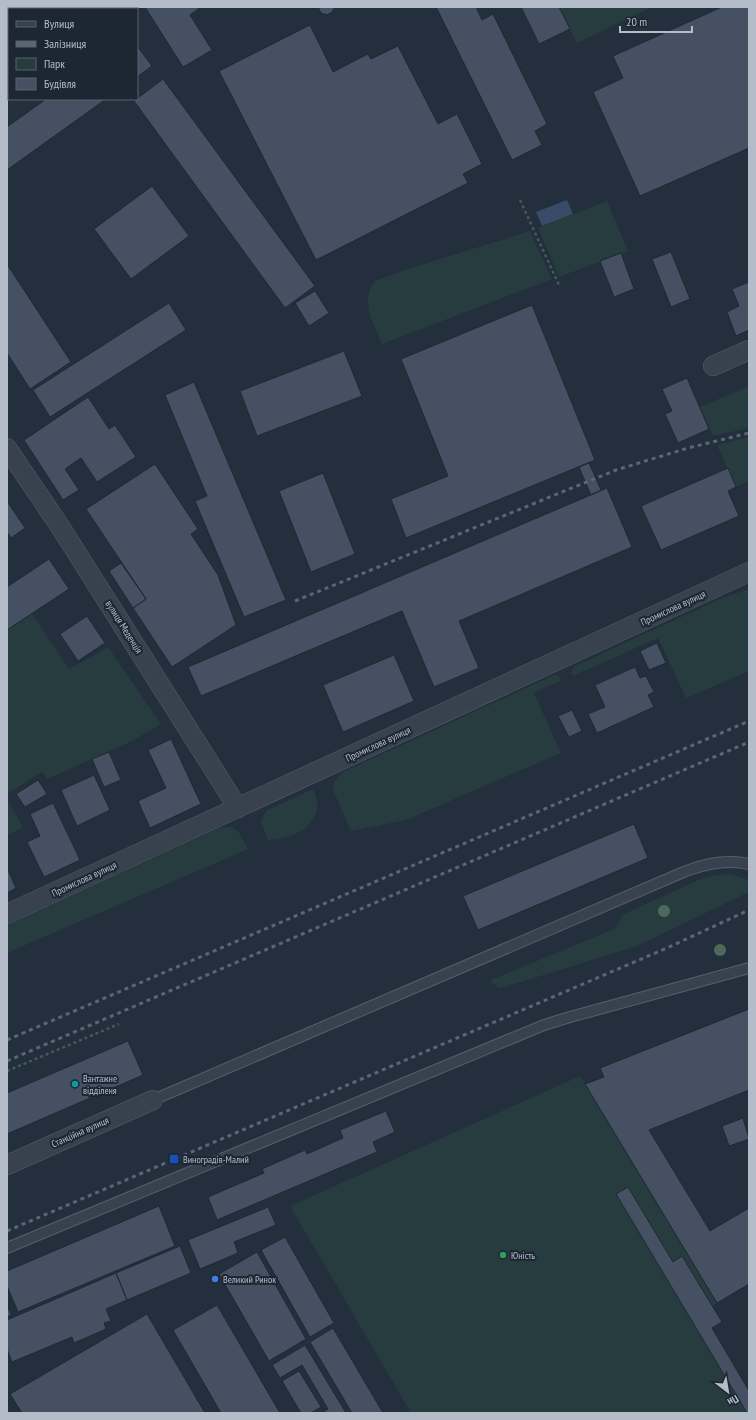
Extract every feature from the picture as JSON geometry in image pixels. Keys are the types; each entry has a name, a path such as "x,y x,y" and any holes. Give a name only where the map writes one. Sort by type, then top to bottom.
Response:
{"street":[{"path":"713,366 749,350"},
{"name":"вулиця Меденція","path":"7,448 61,528 238,808"},
{"name":"Промислова вулиця","path":"7,914 749,572"},
{"name":"Станційна вулиця","path":"7,1165 153,1100"}],"lane":[{"path":"153,1100 686,871 718,862 749,864"},
{"path":"7,1248 544,1025 570,1016 749,968"}],"path":[{"path":"520,200 559,285"},
{"path":"7,1072 119,1024"}],"green space":[{"path":"559,7 652,7 577,43"},
{"path":"607,201 628,251 559,277 538,228"},
{"path":"530,231 552,279 382,344 372,320 368,305 370,289 375,281 405,270"},
{"path":"749,386 749,428 713,436 700,407"},
{"path":"749,437 749,481 736,487 717,445"},
{"path":"749,589 749,671 686,698 658,638 573,676 571,673 575,666 722,598"},
{"path":"32,614 69,669 108,647 161,724 132,741 47,779 42,772 7,794 7,630"},
{"path":"554,675 558,675 562,680 534,693 561,753 406,820 351,831 333,790 335,781 342,773"},
{"path":"313,789 317,800 317,810 313,819 307,826 289,837 268,840 261,821 266,811"},
{"path":"7,800 23,827 7,836"},
{"path":"232,827 238,831 248,849 7,953 7,925 219,828"},
{"path":"730,874 749,880 749,892 637,946 505,987 499,988 492,983 491,980 614,929 624,914 703,878"},
{"name":"Юність","path":"580,1076 717,1303 712,1307 722,1322 712,1329 749,1391 749,1413 411,1413 290,1206"}],"water":[{"path":"567,200 573,214 542,226 536,212"}],"building":[{"path":"24,7 81,8 25,8"},
{"path":"145,7 201,7 190,15 212,50 183,67"},
{"path":"318,7 335,7 332,12 327,15 321,13"},
{"path":"436,7 476,7 482,20 493,14 547,124 535,131 542,145 512,160"},
{"path":"521,7 559,7 570,29 539,44"},
{"path":"722,7 749,7 749,148 640,196 593,92 623,78 613,56"},
{"path":"310,25 333,72 368,54 371,59 398,46 438,124 457,114 482,164 463,174 468,183 316,260 219,71"},
{"path":"8,38 7,71 7,39"},
{"path":"138,47 152,66 138,76"},
{"path":"163,79 315,286 285,308 134,101 138,100 138,98"},
{"path":"45,100 105,100 7,170 7,127"},
{"path":"152,186 189,236 131,279 94,229"},
{"path":"671,252 690,299 671,307 652,259"},
{"path":"621,253 634,289 614,297 600,261"},
{"path":"7,264 71,362 30,389 7,353"},
{"path":"749,282 749,330 736,336 727,312 739,306 732,289"},
{"path":"315,291 329,313 309,326 295,303"},
{"path":"169,303 186,330 50,417 33,390"},
{"path":"532,305 595,460 406,538 391,499 448,476 401,359"},
{"path":"344,351 362,396 257,436 240,391"},
{"path":"687,378 709,429 678,443 665,414 672,411 662,389"},
{"path":"194,382 286,600 244,617 195,501 207,496 165,395"},
{"path":"88,397 109,429 115,425 136,457 97,482 81,458 65,469 79,490 63,500 24,440"},
{"path":"589,463 601,490 591,495 579,467"},
{"path":"155,464 198,529 191,534 218,575 236,625 172,667 133,608 146,599 86,509"},
{"path":"728,468 736,487 728,491 739,516 661,550 641,506"},
{"path":"323,473 355,554 311,572 279,491"},
{"path":"607,488 632,547 459,621 479,668 434,687 402,611 201,696 188,667"},
{"path":"7,501 25,528 11,538 7,532"},
{"path":"49,559 69,589 7,630 7,587"},
{"path":"121,563 146,599 133,608 109,571"},
{"path":"87,616 105,643 78,661 60,634"},
{"path":"657,643 666,663 649,670 640,651"},
{"path":"394,655 414,701 343,732 323,685"},
{"path":"635,667 640,678 646,676 654,692 648,695 654,707 597,733 588,714 605,707 595,685"},
{"path":"572,710 582,731 569,737 558,716"},
{"path":"171,739 201,804 150,828 138,801 166,788 148,750"},
{"path":"109,752 121,780 104,787 92,759"},
{"path":"94,775 110,810 77,826 61,790"},
{"path":"38,780 47,794 25,807 16,794"},
{"path":"53,803 80,860 44,877 27,842 40,836 30,814"},
{"path":"634,824 648,858 478,930 463,896"},
{"path":"7,868 16,888 7,893"},
{"path":"749,1009 749,1090 649,1130 710,1231 749,1208 749,1284 717,1303 585,1084 604,1077 600,1068"},
{"name":"Вантажне відділеня","path":"128,1041 143,1075 7,1134 7,1093"},
{"path":"386,1111 395,1132 373,1142 377,1152 217,1220 208,1197 264,1173 262,1169 305,1150 307,1154 343,1138 340,1130"},
{"path":"743,1118 749,1139 729,1146 722,1126"},
{"path":"628,1187 673,1262 682,1256 722,1322 712,1328 749,1391 749,1413 747,1413 616,1194"},
{"path":"159,1206 175,1246 18,1312 7,1286 7,1271"},
{"path":"268,1207 276,1225 234,1242 238,1253 200,1269 188,1240"},
{"path":"285,1237 334,1323 310,1337 261,1250"},
{"path":"180,1246 191,1273 127,1300 116,1273"},
{"path":"257,1252 306,1339 269,1361 219,1274"},
{"path":"116,1273 127,1300 106,1309 111,1321 104,1323 106,1329 74,1343 72,1337 12,1362 7,1349 7,1320"},
{"path":"7,1305 11,1315 7,1317"},
{"path":"217,1305 280,1413 221,1413 173,1330"},
{"path":"147,1314 205,1413 22,1413 10,1394"},
{"path":"333,1328 383,1413 352,1413 310,1342"},
{"path":"305,1345 346,1413 322,1413 328,1409 302,1365 280,1378 272,1365"},
{"path":"299,1371 321,1407 311,1413 301,1413 282,1381"}],"railway":[{"path":"295,601 616,470 688,448 749,433"},
{"path":"7,1040 749,721"},
{"path":"7,1061 749,742"},
{"path":"7,1231 667,948 749,910"}],"place":[{"name":"Вантажне відділеня","path":"75,1084"},
{"name":"Виноградів-Малий","path":"174,1159"},
{"name":"Юність","path":"503,1255"},
{"name":"Великий Ринок","path":"215,1279"}]}
